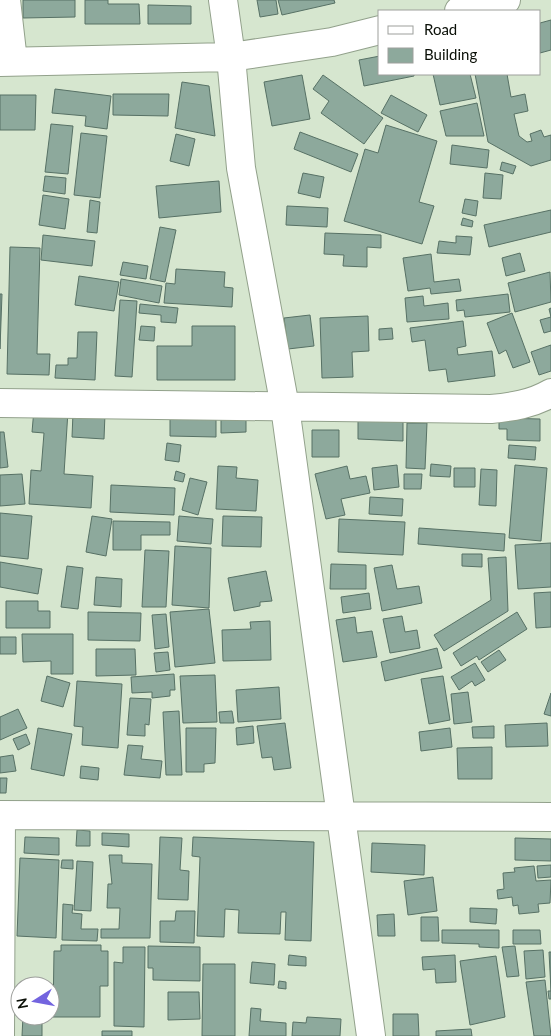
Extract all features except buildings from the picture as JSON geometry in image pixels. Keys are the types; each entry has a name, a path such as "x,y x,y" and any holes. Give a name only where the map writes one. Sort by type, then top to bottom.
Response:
{"street":[{"path":"6,0 6,62 232,56 332,42 378,30"},
{"path":"223,0 232,56 241,168 285,408 371,1036"},
{"path":"463,10 506,0"},
{"path":"0,403 285,408 491,409 516,406 540,399 551,392"},
{"path":"0,1036 0,816 342,818 551,816"}]}
